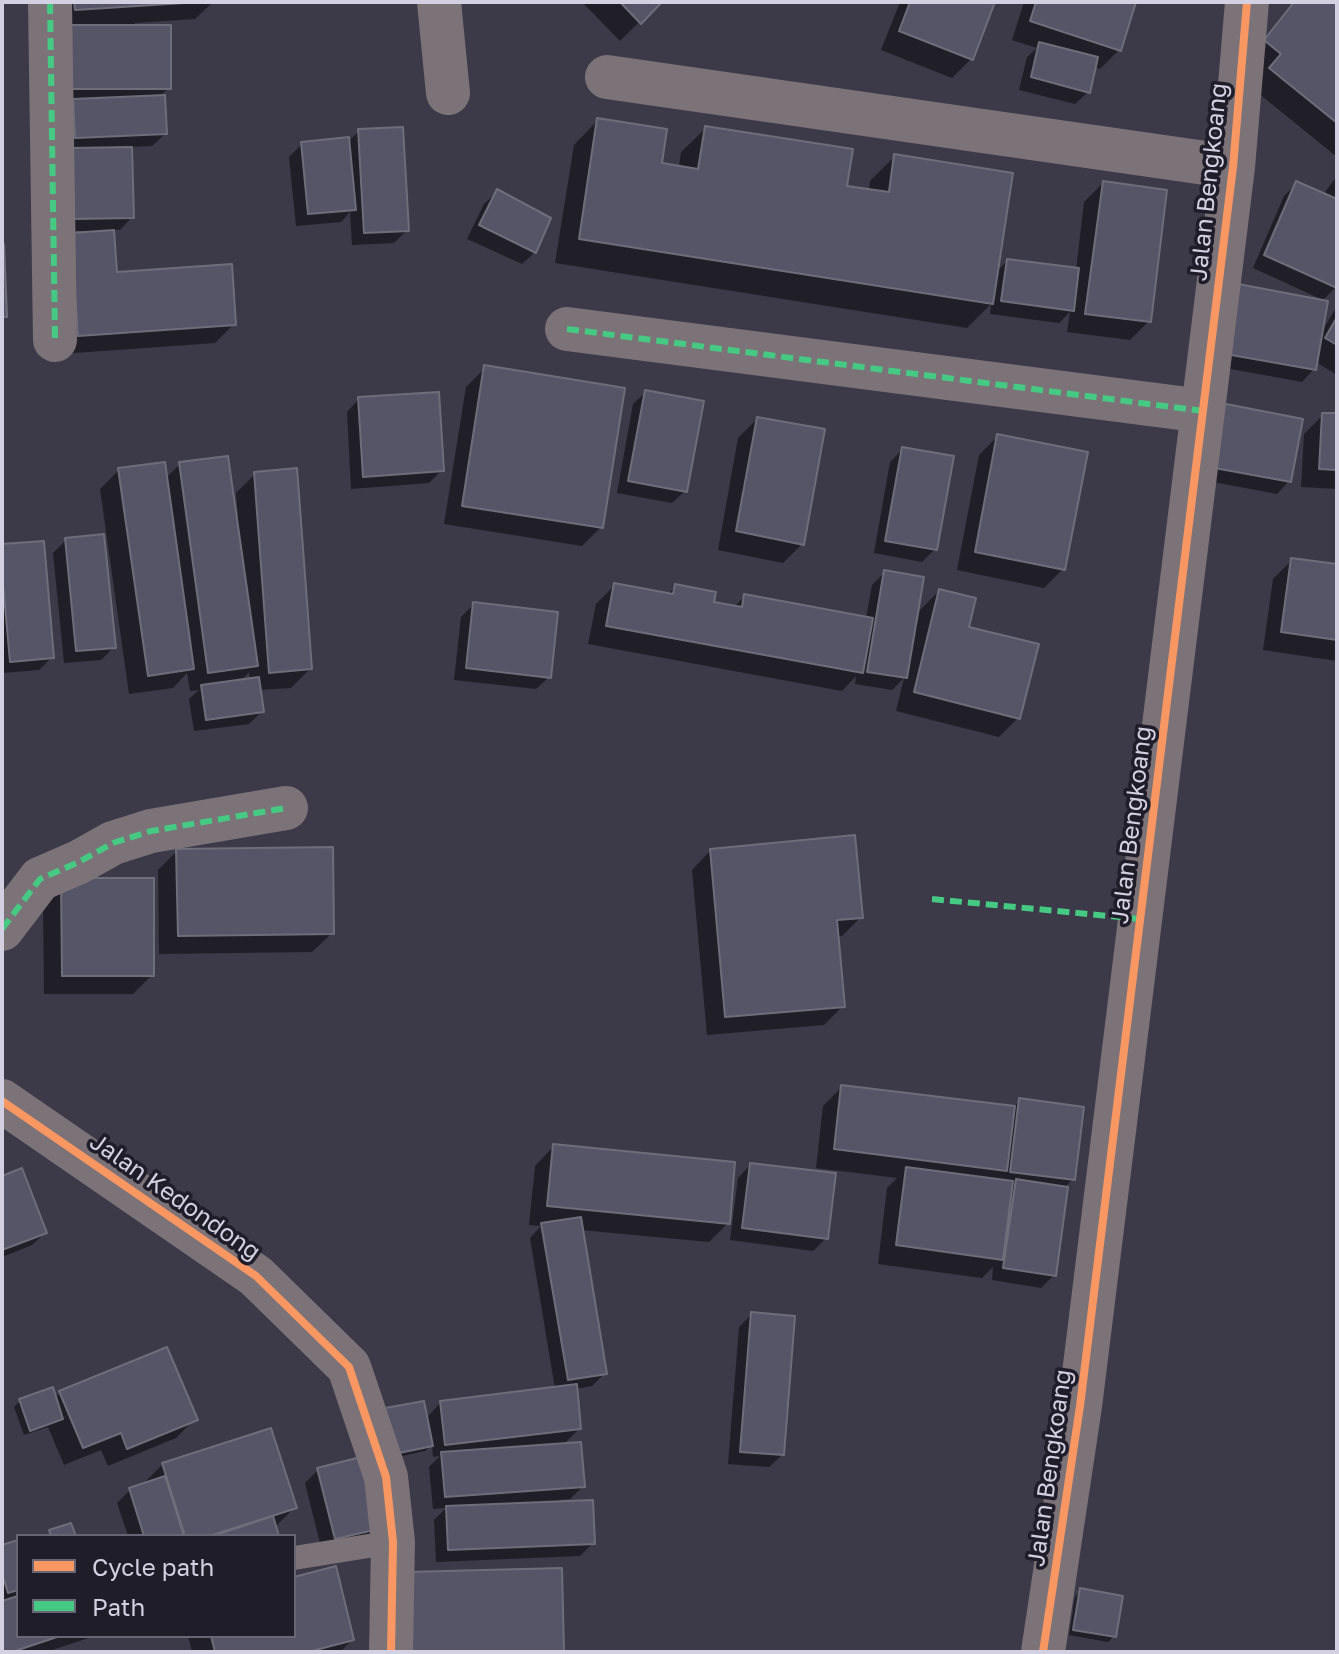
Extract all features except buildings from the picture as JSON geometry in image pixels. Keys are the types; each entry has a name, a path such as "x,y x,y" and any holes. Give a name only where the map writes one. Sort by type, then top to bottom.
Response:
{"street":[{"path":"50,2 55,340"},
{"path":"439,2 448,93"},
{"name":"Jalan Bengkoang","path":"1043,1652 1080,1406 1233,167 1247,2"},
{"path":"607,77 1233,167"},
{"path":"567,329 1203,411"},
{"path":"2,929 40,879 113,843 151,831 286,808"},
{"name":"Jalan Kedondong","path":"2,1101 256,1276 349,1367 386,1477 393,1542 391,1652"}],"lane":[{"path":"296,1558 393,1542"}],"marked path":[{"path":"50,2 55,340"},
{"path":"567,329 1203,411"},
{"path":"2,929 40,879 113,843 151,831 286,808"},
{"path":"932,899 1140,919"}],"cycle path":[{"path":"1043,1652 1080,1406 1233,167 1247,2"},
{"path":"2,1101 256,1276 349,1367 386,1477 393,1542 391,1652"}]}
